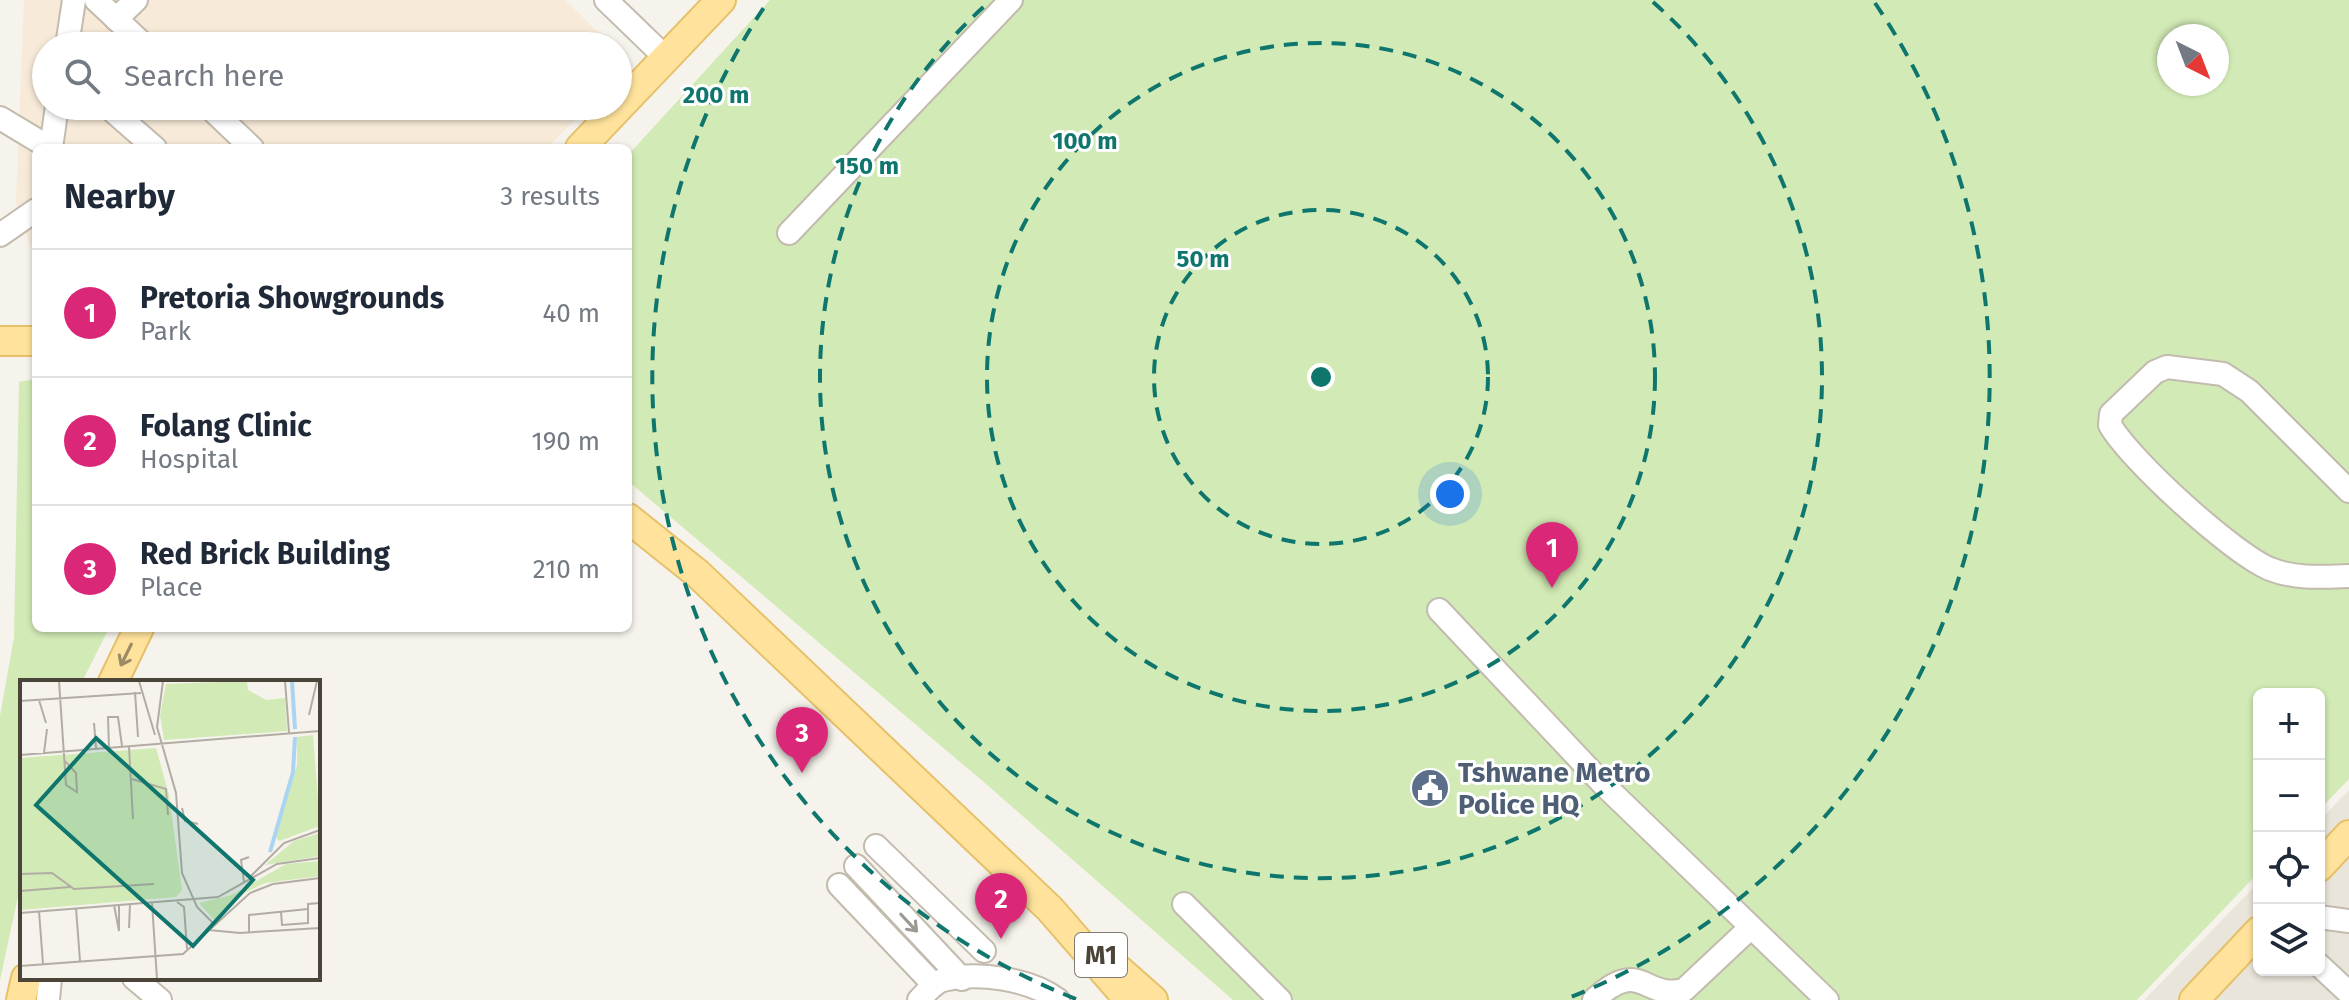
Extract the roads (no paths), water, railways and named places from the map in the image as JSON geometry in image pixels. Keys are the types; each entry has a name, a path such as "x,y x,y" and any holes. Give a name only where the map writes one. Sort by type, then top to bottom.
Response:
{"main road":[{"path":"632,94 721,0"},
{"path":"584,144 607,120"},
{"path":"0,341 32,341"},
{"name":"M1","path":"632,521 698,574 1050,909 1153,1000"},
{"path":"114,680 137,632"},
{"path":"2325,861 2349,835"},
{"name":"M1","path":"1050,909 1129,1000"},
{"path":"2194,1000 2253,937"},
{"path":"21,1000 26,980"}],"street":[{"path":"69,32 74,0"},
{"path":"96,0 130,32"},
{"path":"116,19 136,0"},
{"path":"606,0 666,58"},
{"path":"789,233 1011,0"},
{"path":"0,118 43,144"},
{"path":"51,144 55,120"},
{"path":"123,120 150,144"},
{"path":"219,120 237,143"},
{"path":"0,235 32,213"},
{"path":"2349,491 2249,391 2223,374 2167,367 2155,372 2111,414 2110,425 2136,460 2229,543 2256,562 2290,575 2349,576"},
{"path":"1439,610 1605,786 1827,1000"},
{"path":"876,846 984,951"},
{"path":"856,866 962,979"},
{"path":"839,885 926,993 941,980 1017,980 1033,984 1058,1000"},
{"path":"1184,904 1280,1000"},
{"path":"2325,918 2349,921"},
{"path":"1594,1000 1611,984 1627,979 1671,995 1684,990 1750,928"},
{"path":"2325,971 2349,993"},
{"path":"48,1000 50,980"},
{"path":"136,980 160,1000"}],"place":[{"name":"Pretoria Showgrounds","path":"1552,588"},
{"name":"Red Brick Building","path":"802,773"},
{"name":"Tshwane Metro Police HQ","path":"1430,788"},
{"name":"Folang Clinic","path":"1001,939"}]}
